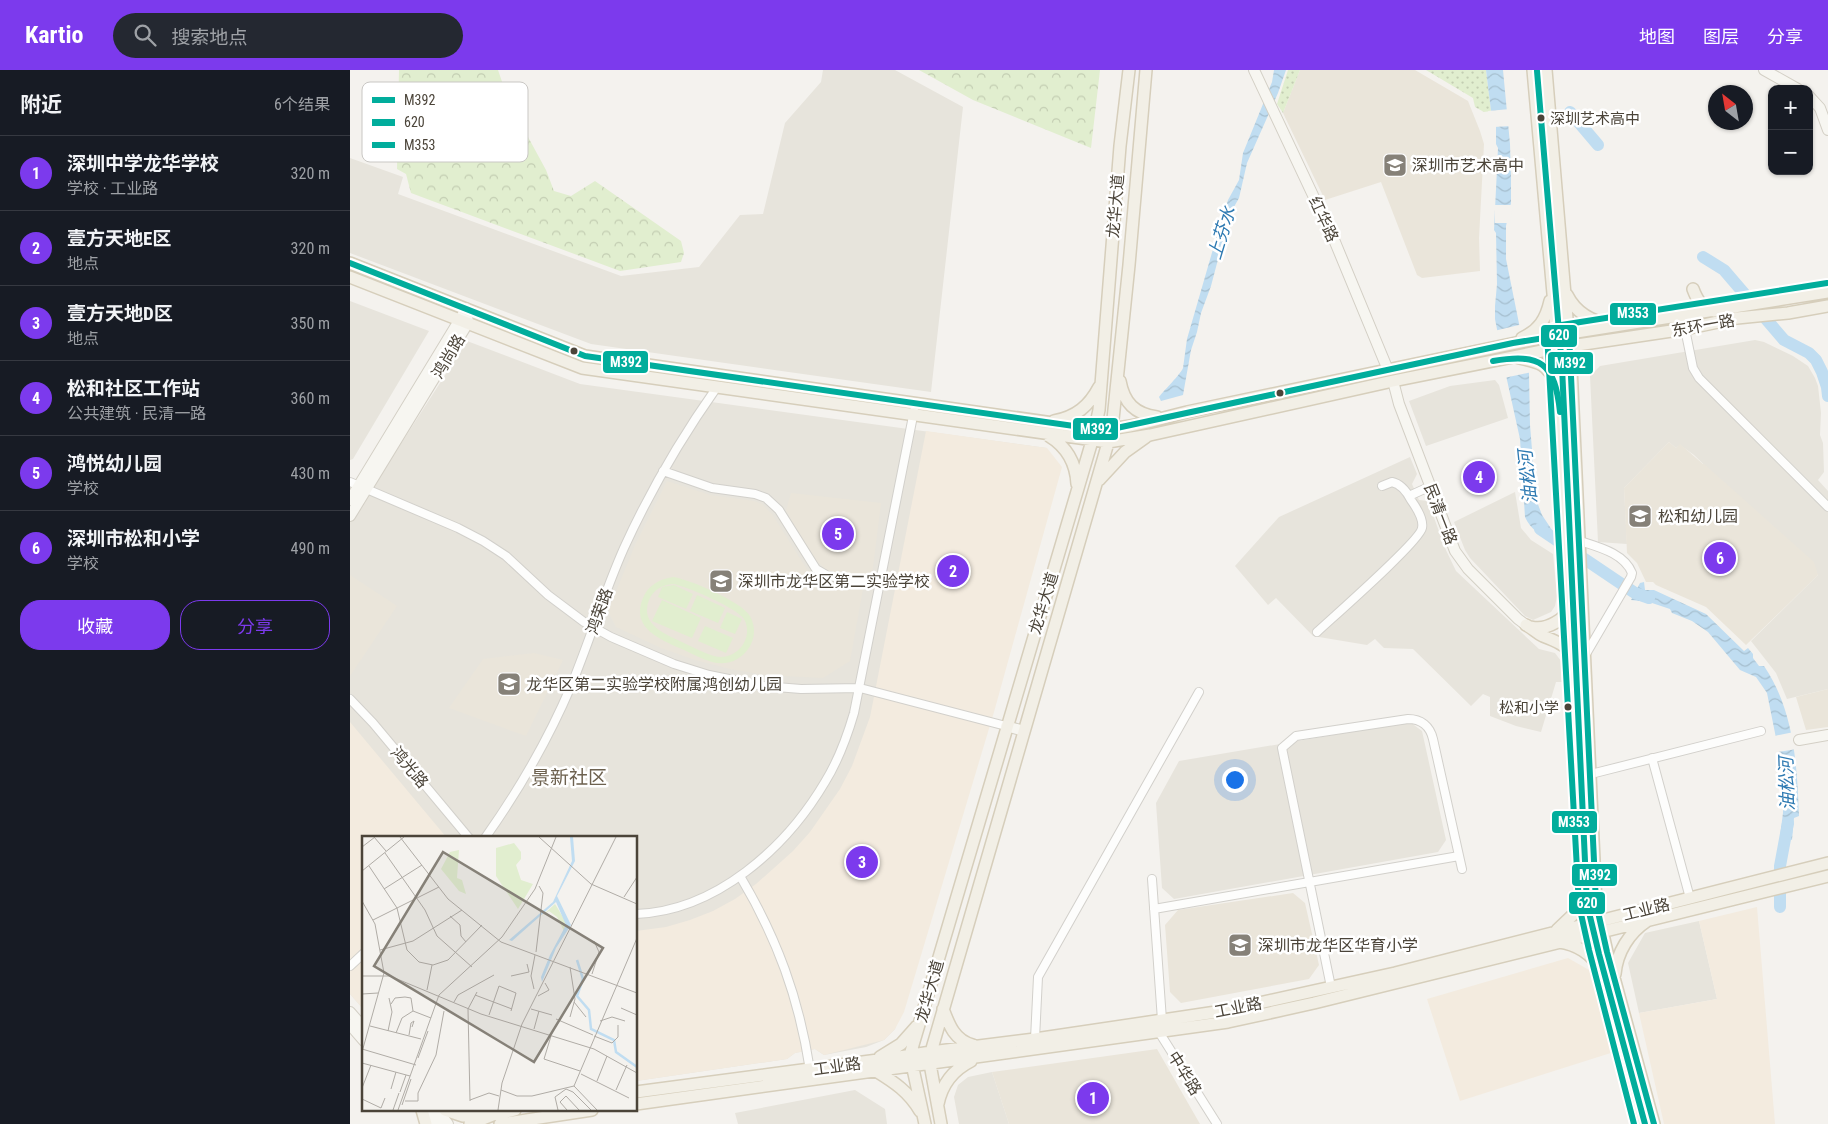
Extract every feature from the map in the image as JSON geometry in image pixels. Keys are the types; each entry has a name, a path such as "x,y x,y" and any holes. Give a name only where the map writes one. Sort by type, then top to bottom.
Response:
{"main road":[{"name":"龙华大道","path":"925,1121 912,1061 920,1023 1093,435 1101,383 1120,146 1129,70"},
{"name":"龙华大道","path":"941,1124 930,1064 931,1052 1112,429 1146,70"},
{"path":"1533,70 1557,348 1587,890 1610,978 1654,1124"},
{"path":"1546,70 1570,346 1586,654 1596,927"},
{"name":"东环一路","path":"350,263 585,356 1047,422 1093,435 1108,442 1150,435 1496,360 1532,357 1557,348 1737,318 1788,313 1828,306"},
{"name":"东环一路","path":"350,277 582,368 1045,434 1093,435 1151,418 1166,417 1388,370 1528,338 1623,326 1828,292"},
{"path":"1566,289 1573,304 1586,317 1602,323 1623,326"},
{"path":"1693,289 1699,302 1707,309 1714,311"},
{"path":"1528,338 1545,317 1553,292"},
{"path":"1532,357 1548,369 1559,390"},
{"path":"1118,373 1127,402 1138,412 1151,418"},
{"path":"1047,422 1060,420 1086,407 1101,383"},
{"path":"1045,434 1061,445 1070,457 1076,475 1077,489"},
{"path":"1096,484 1125,452 1150,435"},
{"path":"1526,625 1540,628 1552,624 1566,613 1572,604"},
{"path":"1526,625 1566,646 1575,663"},
{"name":"工业路","path":"638,1104 876,1071 912,1061 931,1052 978,1052 1159,1032 1271,1014 1596,927 1690,898 1828,863"},
{"name":"工业路","path":"1596,927 1654,918 1828,876"},
{"path":"1587,890 1578,910 1556,937 1584,951 1610,978 1643,1124"},
{"path":"1610,978 1625,943 1642,925 1654,918"},
{"name":"工业路","path":"638,1092 861,1063 912,1061 930,1064 1035,1039 1223,1011 1556,937"},
{"path":"938,1105 941,1091 952,1075 978,1052 956,1035 943,1009"},
{"path":"861,1063 886,1054 901,1044 920,1023"},
{"path":"876,1071 902,1088 912,1099 925,1121"},
{"path":"451,1112 462,1116 496,1120 511,1112"},
{"path":"470,1124 573,1112"}],"street":[{"name":"红华路","path":"1254,70 1335,242 1388,370"},
{"path":"1764,70 1791,85"},
{"path":"1813,100 1820,108 1828,130"},
{"name":"鸿尚路","path":"350,500 463,321 466,308"},
{"path":"1685,328 1693,368 1699,378 1828,507"},
{"name":"民清一路","path":"1393,381 1399,404 1455,551 1463,564 1526,625"},
{"name":"鸿荣路","path":"486,836 513,797 544,742 571,686 624,548 663,471 688,428 717,387"},
{"path":"638,914 663,911 685,904 706,896 740,876 781,840 813,802 838,759 860,688 915,402"},
{"path":"663,471 712,488 756,494 766,498 779,510 816,569 828,576 880,584"},
{"path":"1317,632 1390,565 1421,531 1422,522 1409,496 1396,483 1388,482 1382,486"},
{"path":"359,485 471,534 489,544 517,565 559,605 593,628 665,661 728,680 792,688 860,688 1024,732"},
{"name":"鸿尚路","path":"350,516 359,485"},
{"path":"1409,496 1431,486"},
{"path":"1580,541 1618,556 1630,569 1631,577 1586,654"},
{"path":"1035,1039 1038,977 1199,692"},
{"name":"鸿光路","path":"350,699 373,723 467,836"},
{"path":"1331,987 1282,748 1296,736 1408,719 1417,720 1424,724 1430,730 1433,739 1462,869"},
{"path":"1591,774 1761,731"},
{"path":"1799,740 1828,735"},
{"path":"1652,758 1690,898"},
{"path":"1154,909 1459,856"},
{"path":"740,876 765,921 786,969 801,1018 810,1070"},
{"name":"中华路","path":"1152,879 1162,1020 1159,1032 1217,1124"},
{"path":"350,966 362,955"},
{"path":"350,1012 362,1026"},
{"path":"350,1025 362,1039"},
{"path":"425,1112 437,1124"},
{"path":"439,1112 448,1124"}],"shaded area":[{"path":"823,70 895,70 963,107 931,392 591,344 350,253 350,158 403,177 398,194 621,276 699,267 740,215 763,214 785,123 821,82"},
{"name":"深圳市艺术高中","path":"1300,70 1415,70 1468,101 1484,144 1479,238 1480,271 1422,278 1417,275 1381,182 1325,200 1283,113"},
{"path":"350,301 429,331 353,459 350,460"},
{"path":"1755,340 1764,342 1793,356 1808,366 1815,378 1818,386 1821,413 1820,435 1823,443 1824,472 1818,480 1828,491 1828,689 1787,699 1776,673 1751,641 1818,575 1694,455 1680,445 1676,448 1669,442 1624,488 1627,544 1598,542 1590,376 1600,366"},
{"path":"467,341 580,384 1047,448 895,1029 884,1040 866,1047 824,1055 815,1049 795,1053 787,1059 638,1081 638,836 362,836 362,1008 350,994 350,505 359,509"},
{"path":"1495,380 1499,385 1508,418 1426,446 1409,401 1450,386"},
{"path":"926,431 1047,448 1062,467 994,712 904,1012 895,1029 884,1040 824,1055 815,1049 795,1053 787,1059 638,1081 638,931 666,927 713,911 735,899 756,884 793,851 810,832 840,789 852,766 870,717"},
{"path":"1669,442 1676,448 1680,444 1814,562 1818,575 1746,645 1706,607 1653,582 1646,582 1637,563 1627,553 1624,488"},
{"path":"1410,457 1417,474 1412,484 1419,500 1428,501 1445,548 1456,571 1539,649 1555,653 1561,661 1562,682 1556,682 1541,732 1516,726 1490,716 1490,697 1483,694 1471,706 1413,649 1384,648 1375,639 1367,645 1313,636 1276,598 1268,605 1235,566 1279,517"},
{"name":"深圳市龙华区第二实验学校","path":"667,481 710,495 754,501 762,504 772,514 811,574 826,583 863,589 850,661 823,678 766,675 730,669 695,660 661,648 616,627 608,611 635,545"},
{"path":"1515,492 1521,528 1531,540 1553,554 1557,596 1555,606 1551,612 1533,620 1525,616 1470,558 1454,522"},
{"path":"791,493 881,503 872,575 829,572 812,557 786,510"},
{"path":"350,575 397,606 350,676"},
{"name":"龙华区第二实验学校附属鸿创幼儿园","path":"534,653 563,660 526,736 449,708 483,659"},
{"path":"1828,689 1828,727 1806,730 1796,697"},
{"path":"350,722 445,836 362,836 362,1008 350,994"},
{"path":"1410,722 1422,731 1446,840 1438,852 1174,899 1162,888 1156,803 1179,761"},
{"name":"深圳市龙华区华育小学","path":"1293,893 1305,903 1319,965 1309,979 1181,1003 1170,992 1165,925 1178,910"},
{"path":"1757,907 1775,1124 1664,1124 1639,1013 1717,999 1699,921"},
{"path":"1699,921 1717,999 1639,1013 1628,963 1645,933"},
{"path":"1568,958 1598,975 1617,1051 1460,1101 1427,999"},
{"path":"1157,1049 1200,1124 1009,1124 992,1072"},
{"path":"992,1072 1009,1124 959,1124 954,1097 958,1085 968,1077"},
{"path":"855,1090 885,1109 887,1124 738,1124 735,1113"}],"green space":[{"path":"399,70 498,70 502,82 399,82"},
{"path":"919,70 1100,70 1091,148 973,100"},
{"path":"1288,70 1300,70 1283,113 1277,104"},
{"path":"1426,70 1486,70 1491,111 1484,112 1475,107 1473,98"},
{"path":"528,137 546,170 554,191 571,196 595,181 681,241 684,253 681,262 620,271 411,193 406,174 397,169 397,162 528,162"},
{"path":"668,578 681,579 702,587 726,598 745,610 750,616 754,635 751,644 740,658 731,662 712,662 666,642 650,632 641,618 640,609 643,598 651,586","holes":["673,584 699,593 732,609 744,619 747,634 745,641 736,652 722,657 710,655 664,633 652,623 648,617 647,609 653,593 665,586"]},
{"path":"674,585 693,594 686,609 658,597 662,587"},
{"path":"697,595 725,608 718,623 690,611"},
{"path":"662,600 701,618 692,638 652,621"},
{"path":"727,612 742,619 735,634 720,628"},
{"path":"705,626 733,638 726,653 698,641"}],"water":[{"name":"上芬水","path":"1274,70 1286,70 1278,93 1247,163 1239,198 1230,214 1211,286 1191,350 1183,395 1161,401 1159,397 1183,368 1187,339 1220,225 1228,200 1239,180 1243,153 1272,82"},
{"path":"1486,70 1503,70 1511,177 1511,203 1506,226 1506,259 1529,373 1530,425 1536,499 1542,515 1552,530 1553,543 1533,529 1525,517 1520,439 1495,319 1497,284 1496,233 1494,230 1498,148"},
{"path":"1644,582 1645,590 1654,590 1706,614 1744,651 1748,648 1759,666 1764,666 1774,683 1788,719 1795,757 1799,816 1794,818 1792,840 1780,836 1783,813 1783,773 1767,693 1756,677 1740,670 1708,632 1692,621 1672,613 1670,609 1649,602 1631,600 1640,583"}],"pier":[{"path":"1510,109 1511,126 1494,127 1488,111"},
{"path":"1495,205 1513,205 1510,223 1495,223"},
{"path":"1523,324 1532,372 1504,378 1494,331"},
{"path":"1794,732 1797,749 1778,752 1774,736"}],"waterway":[{"path":"1570,112 1598,145"},
{"path":"1703,257 1724,270 1784,340 1809,353 1816,360 1822,372 1828,396"},
{"name":"油松河","path":"1540,529 1635,593 1649,598"},
{"name":"油松河","path":"1780,907 1780,866 1788,823"}],"transit line":[{"name":"620","path":"1537,71 1562,367 1587,904 1645,1124"},
{"name":"M392","path":"350,263 585,356 1095,429 1112,429 1513,343 1569,334 1596,903 1607,952 1654,1124"},
{"name":"M353","path":"1634,1124 1579,905 1547,333 1555,326 1827,283"},
{"name":"M392","path":"1493,361 1523,359 1543,365 1554,382 1560,412"}],"place":[{"name":"深圳艺术高中","path":"1541,118"},
{"name":"深圳市艺术高中","path":"1395,165"},
{"name":"松和社区工作站","path":"1479,477"},
{"name":"松和幼儿园","path":"1640,516"},
{"name":"鸿悦幼儿园","path":"838,534"},
{"name":"深圳市松和小学","path":"1720,558"},
{"name":"壹方天地E区","path":"953,571"},
{"name":"深圳市龙华区第二实验学校","path":"721,581"},
{"name":"龙华区第二实验学校附属鸿创幼儿园","path":"509,684"},
{"name":"松和小学","path":"1568,707"},
{"name":"壹方天地D区","path":"862,862"},
{"name":"深圳市龙华区华育小学","path":"1240,945"},
{"name":"深圳中学龙华学校","path":"1093,1098"}],"district":[{"name":"景新社区","path":"569,777"}]}
